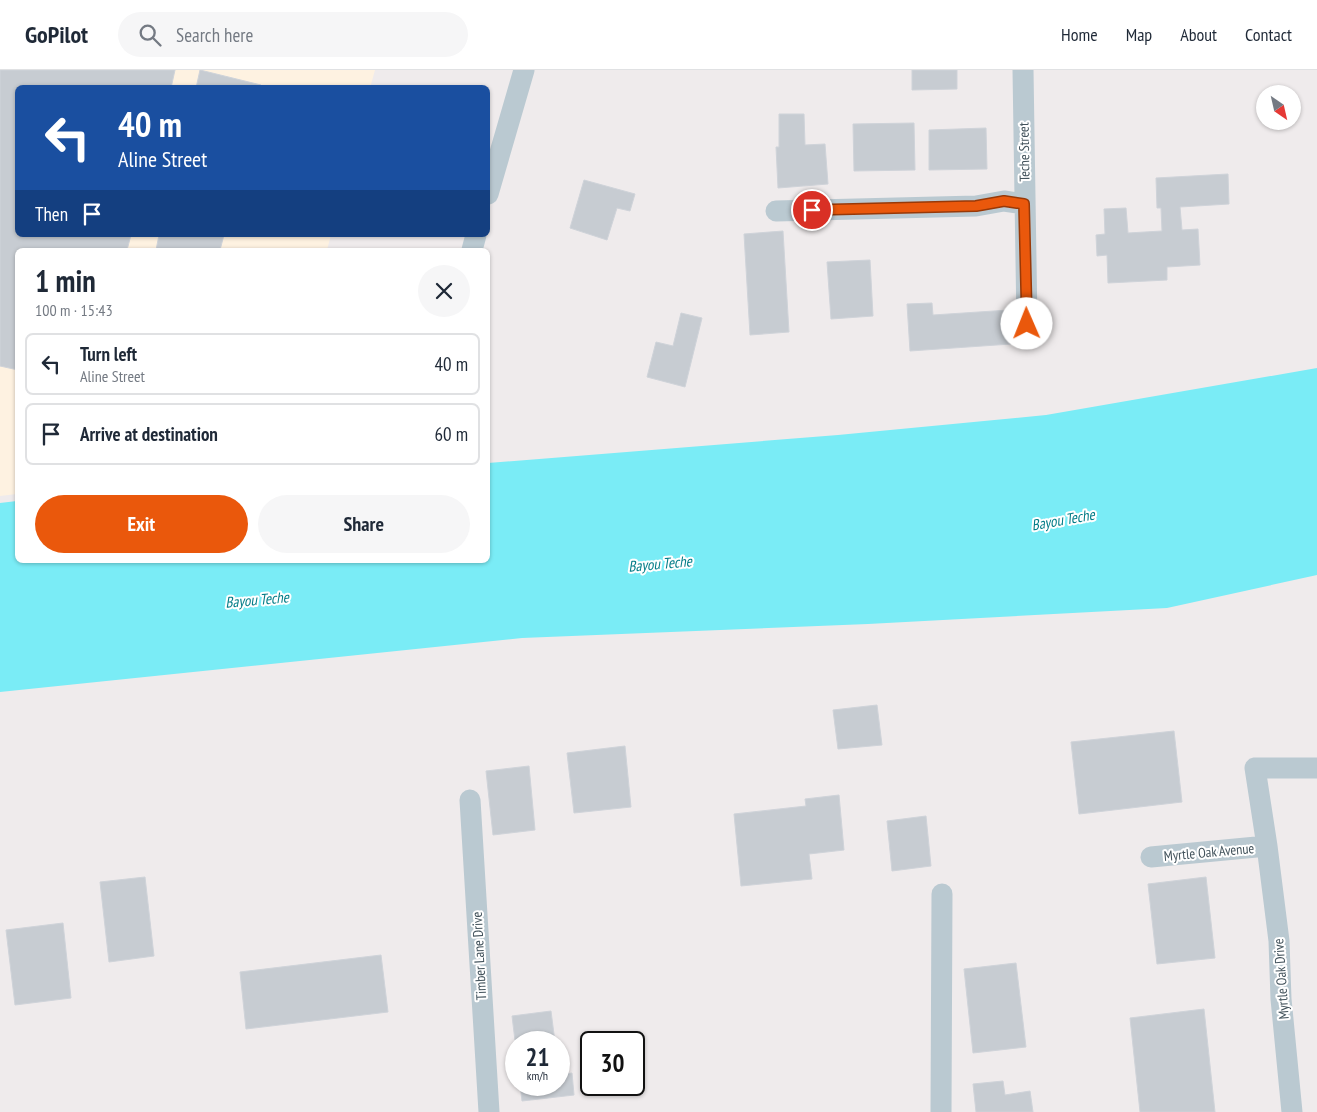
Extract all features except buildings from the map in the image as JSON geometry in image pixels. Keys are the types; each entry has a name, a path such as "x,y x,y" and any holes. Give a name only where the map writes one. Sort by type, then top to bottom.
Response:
{"street":[{"path":"490,187 524,70"},
{"name":"Teche Street","path":"1023,70 1027,324"},
{"path":"776,211 976,206 1004,201 1024,204"},
{"name":"Myrtle Oak Drive","path":"1292,1112 1281,999 1279,941 1255,768 1317,768"},
{"name":"Timber Lane Drive","path":"470,800 489,1112"},
{"name":"Myrtle Oak Avenue","path":"1152,857 1267,846"},
{"path":"941,1112 942,894"}],"shaded area":[{"path":"0,70 375,70 371,85 15,85 15,237 330,237 328,248 15,248 15,494 0,496"}],"water":[{"name":"Bayou Teche","path":"1317,368 1317,575 1167,608 868,624 522,638 0,692 0,503 15,501 15,563 490,563 490,463 838,435 1046,415"}],"route":[{"path":"812,210 976,206 1004,201 1024,204 1027,324"}]}
